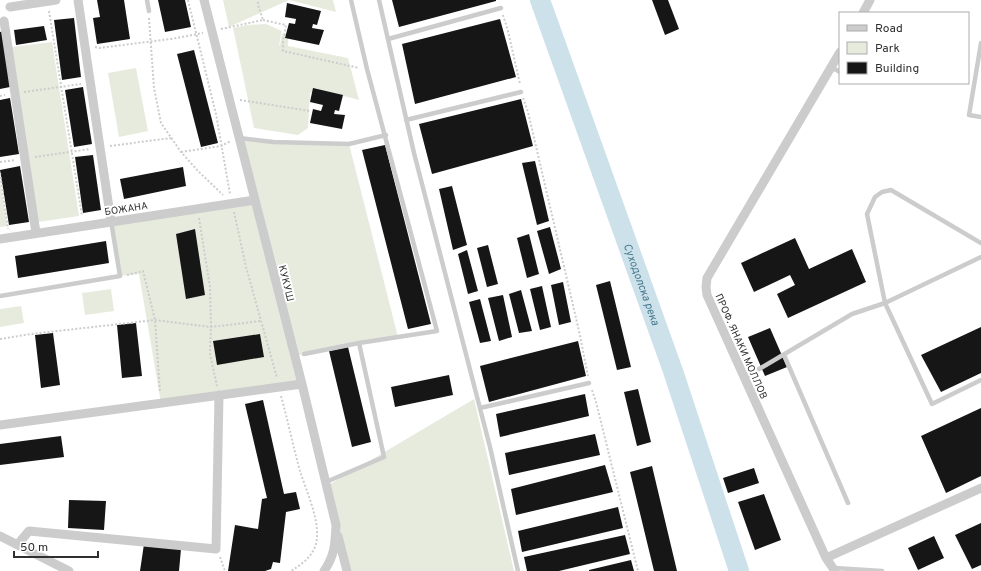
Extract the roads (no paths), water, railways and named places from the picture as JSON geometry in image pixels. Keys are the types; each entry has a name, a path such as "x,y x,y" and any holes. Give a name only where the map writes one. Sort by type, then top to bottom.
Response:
{"street":[{"path":"78,0 111,221"},
{"name":"КУКУШ","path":"204,0 302,384 336,525 335,546 331,561 324,571"},
{"path":"864,12 870,0"},
{"path":"36,233 2,21 8,18 8,4 51,1"},
{"name":"ПРОФ. ЯНАКИ МОЛЛОВ","path":"834,570 826,558 706,295 706,287 707,278 839,54"},
{"name":"БОЖАНА","path":"5,238 255,200"},
{"path":"0,424 302,384"},
{"path":"18,544 29,531 216,550 219,395"},
{"path":"826,558 981,488"},
{"path":"336,525 347,571"},
{"path":"0,536 69,571"}],"lane":[{"path":"147,0 149,11"},
{"path":"304,354 359,343 437,331 413,245 351,0"},
{"path":"378,0 406,120 480,408 518,571"},
{"path":"388,39 501,8"},
{"path":"981,43 969,115 981,117"},
{"path":"831,67 839,71"},
{"path":"406,120 521,92"},
{"path":"239,138 273,142 349,144 386,135"},
{"path":"981,243 891,190 882,192 875,197 867,214 885,303 932,404 981,380"},
{"path":"0,296 120,276 111,221"},
{"path":"744,378 852,314 885,303 981,257"},
{"path":"326,482 384,457 359,343"},
{"path":"784,355 848,503"},
{"path":"480,408 589,382"},
{"path":"834,570 882,571"}],"waterway":[{"name":"Суходолска река","path":"540,0 673,371 739,571"}]}
